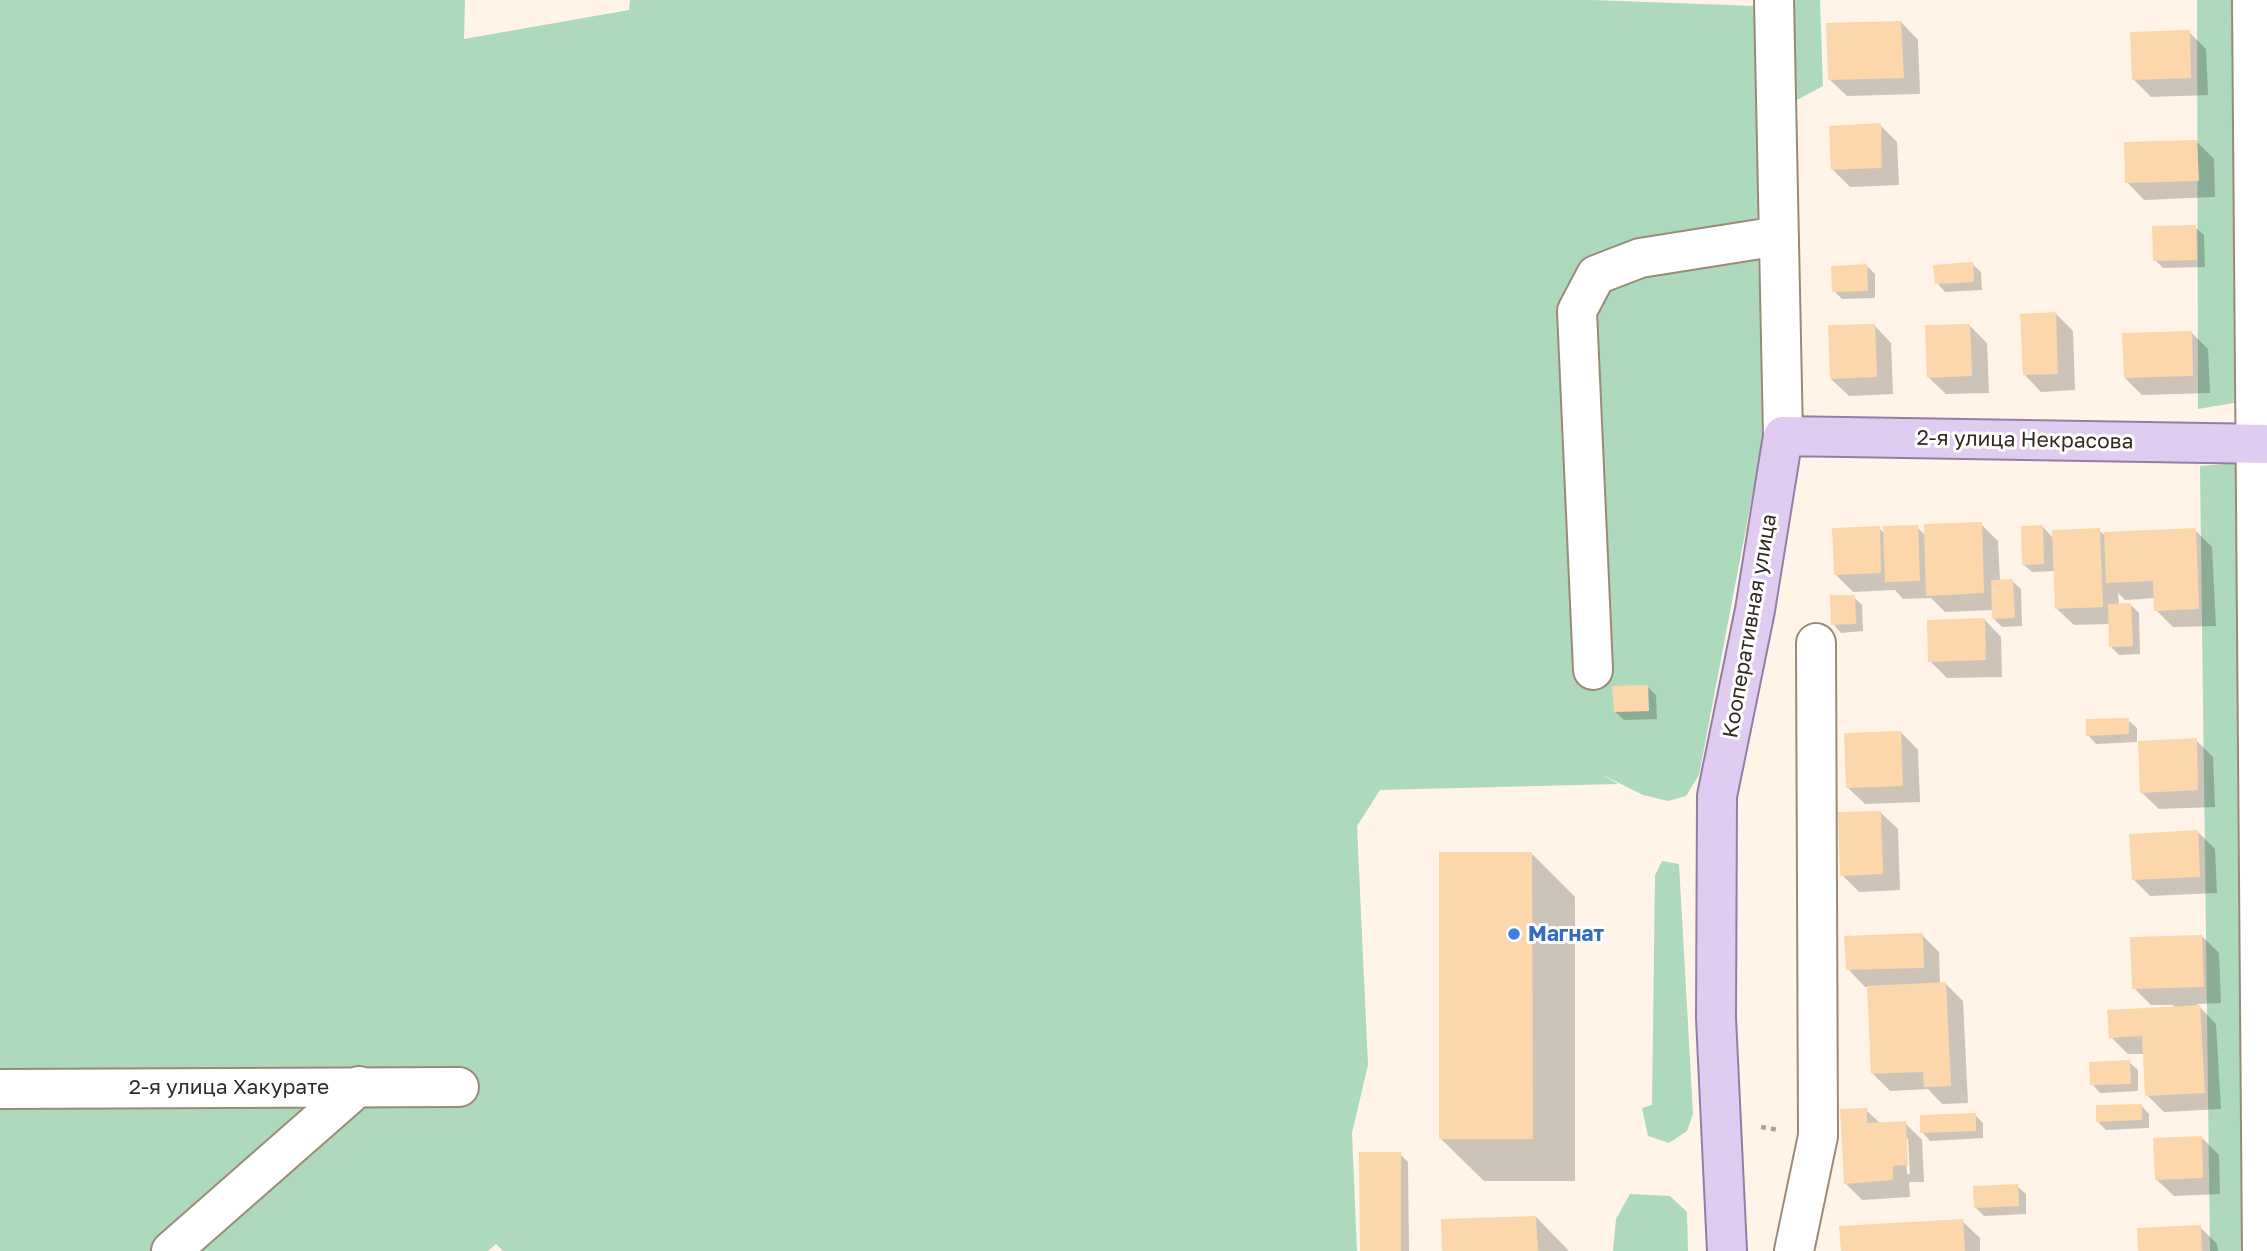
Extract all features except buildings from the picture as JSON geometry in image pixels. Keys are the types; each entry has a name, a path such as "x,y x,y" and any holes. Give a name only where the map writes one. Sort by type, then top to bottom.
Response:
{"main road":[{"name":"2-я улица Некрасова","path":"1783,436 2260,444"},
{"name":"Кооперативная улица","path":"1727,1251 1716,1018 1717,796 1755,610 1783,436"}],"street":[{"name":"Кооперативная улица","path":"1774,0 1783,436"},
{"path":"2252,0 2260,444 2262,1251"},
{"path":"1593,670 1577,311 1596,275 1640,258 1779,236"},
{"path":"1794,1251 1818,1136 1816,643"},
{"path":"171,1251 359,1086"},
{"name":"2-я улица Хакурате","path":"0,1088 459,1087"}],"green space":[{"path":"0,0 465,0 464,39 629,10 630,0 1592,0 1756,6 1763,211 1749,226 1594,258 1571,640 1579,674 1596,317 1610,287 1630,274 1758,256 1766,423 1699,775 1686,796 1668,801 1643,795 1601,774 1618,784 1380,790 1357,826 1368,1065 1352,1133 1357,1251 503,1251 496,1244 488,1251 0,1251"},
{"path":"1793,0 1820,0 1823,86 1795,101"},
{"path":"2197,0 2244,0 2246,401 2198,409"},
{"path":"2240,463 2256,1251 2210,1251 2200,466"},
{"path":"1662,861 1679,864 1693,1114 1687,1131 1669,1143 1648,1136 1642,1108 1652,1105 1655,875"},
{"path":"1630,1194 1670,1196 1687,1212 1688,1251 1613,1251 1616,1219"}],"place":[{"name":"Магнат","path":"1514,934"}]}
